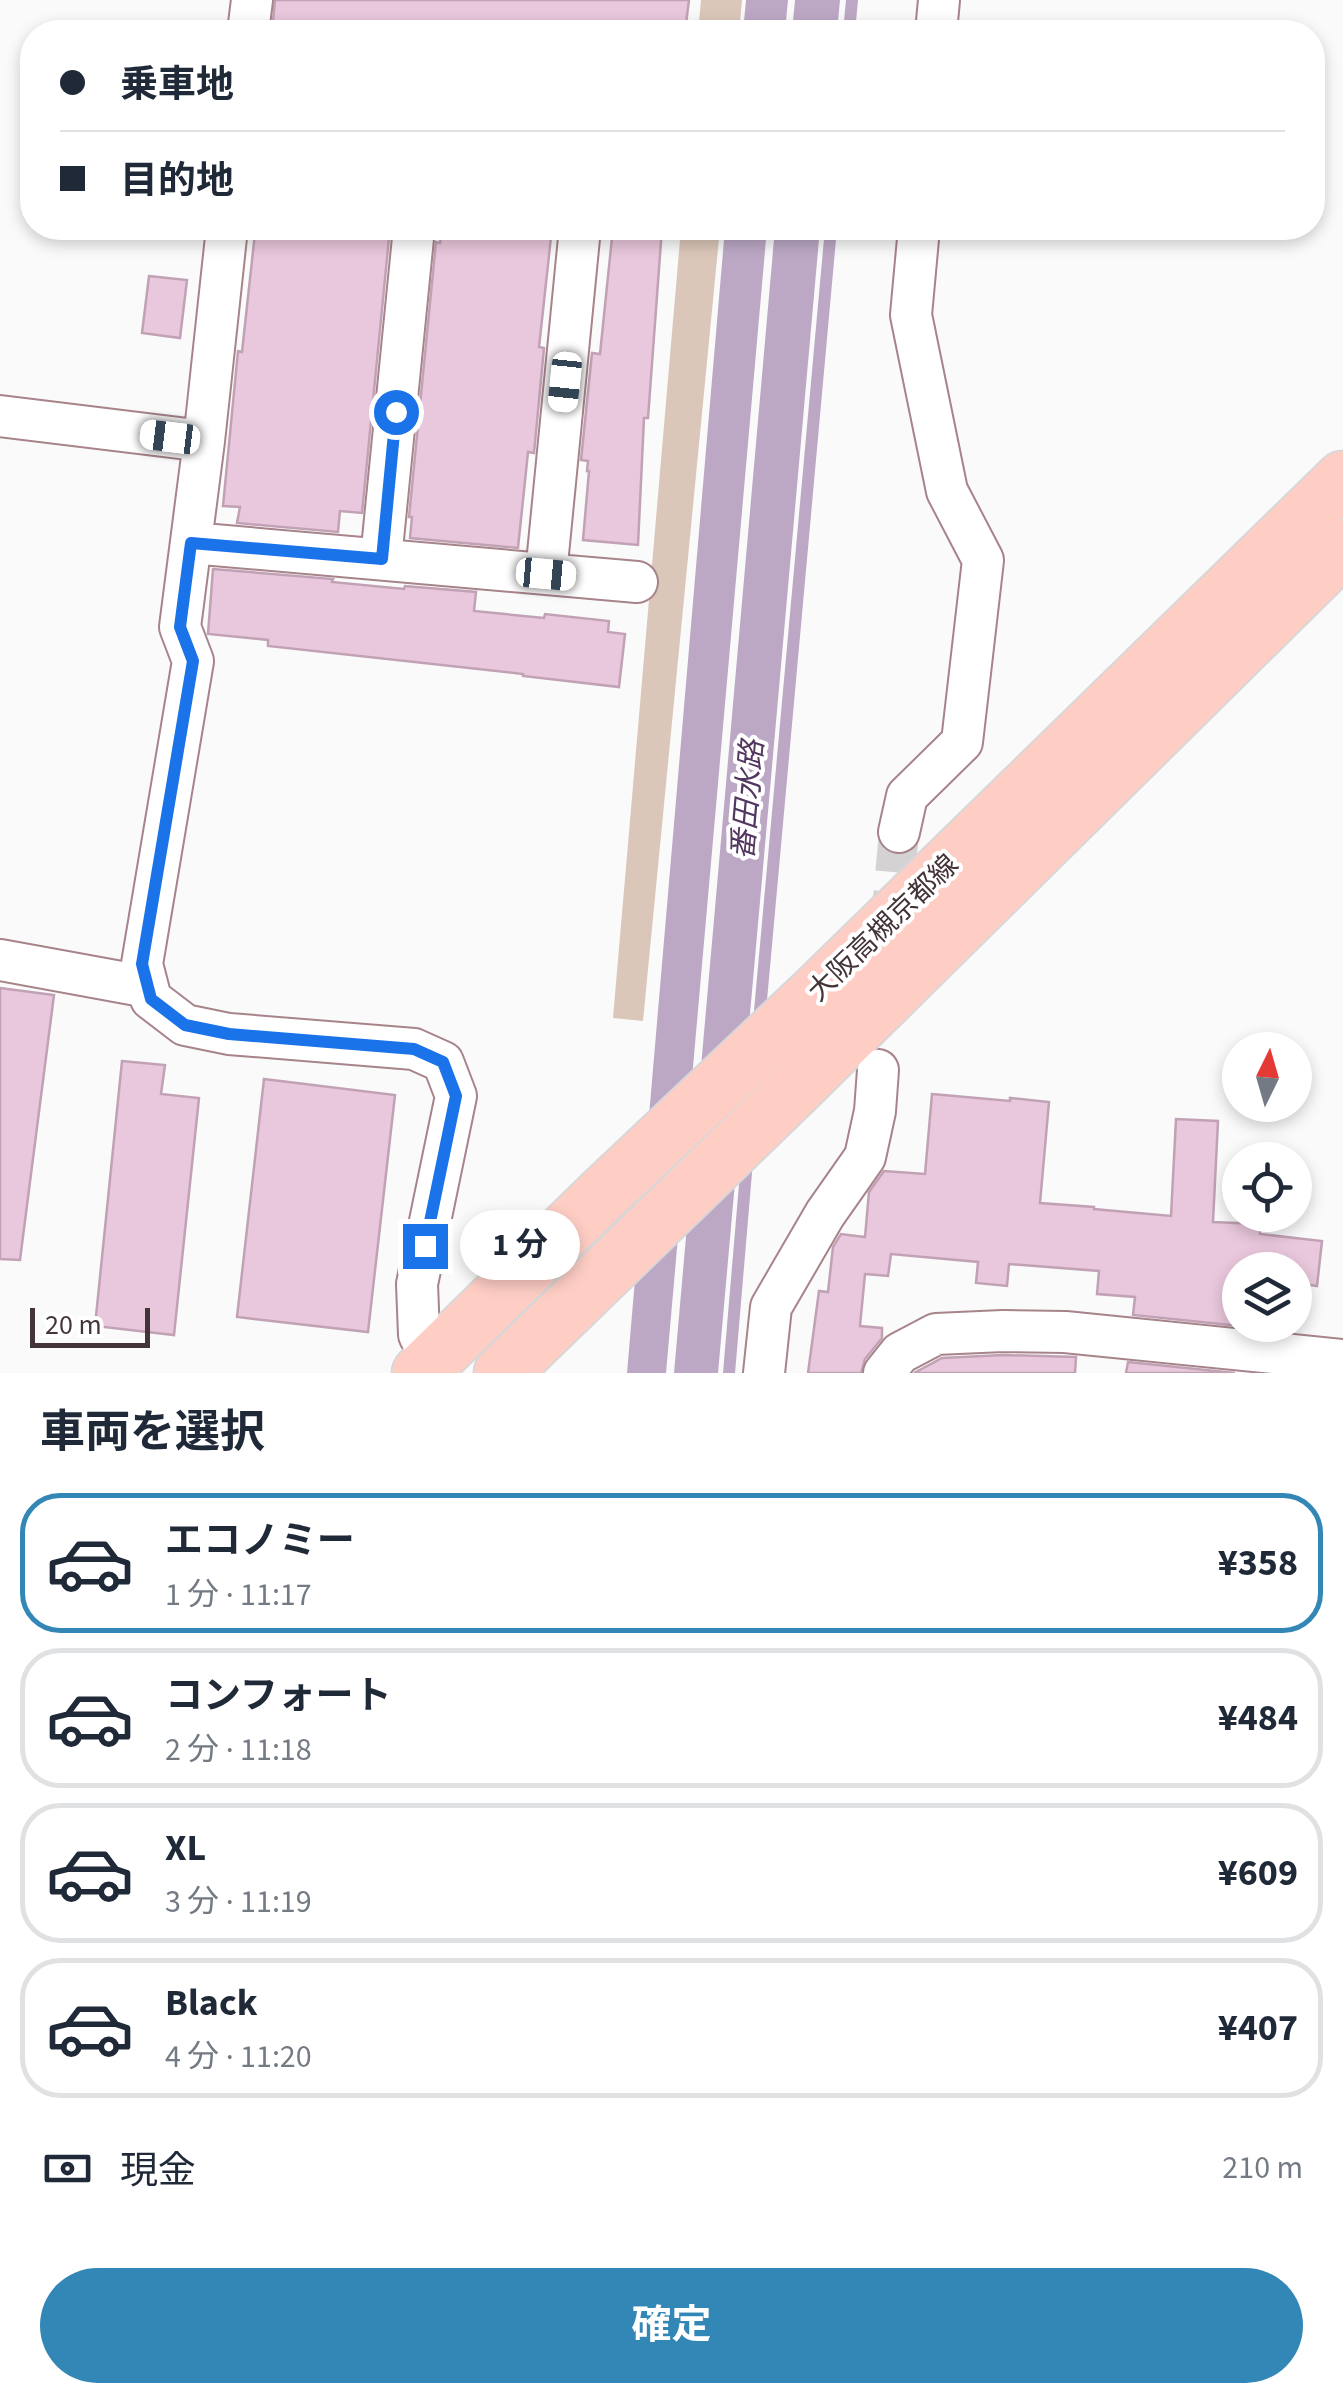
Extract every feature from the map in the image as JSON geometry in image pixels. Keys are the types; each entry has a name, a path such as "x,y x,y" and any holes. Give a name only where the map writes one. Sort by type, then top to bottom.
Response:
{"main road":[{"name":"大阪高槻京都線","path":"427,1366 816,994 1343,479"},
{"name":"大阪高槻京都線","path":"502,1373 1343,548"}],"street":[{"path":"226,240 180,627 193,661 142,964 151,999 185,1025 229,1034 414,1049 443,1062 456,1096 417,1284 419,1335 427,1366"},
{"path":"382,559 413,240"},
{"path":"546,574 579,240"},
{"path":"899,832 907,796 962,742 983,560 946,491 911,314 918,240"},
{"path":"0,416 204,441"},
{"path":"191,543 637,582"},
{"path":"0,960 148,987"},
{"path":"764,1373 771,1307 825,1214 865,1157 876,1111 878,1070"},
{"path":"884,1373 900,1353 936,1334 1003,1331 1066,1332 1234,1361 1343,1360"}],"shaded area":[{"path":"701,0 742,0 740,20 699,20"},
{"path":"680,240 719,240 643,1021 613,1018"}],"water":[{"path":"746,0 788,0 786,20 744,20"},
{"path":"795,0 840,0 838,20 793,20"},
{"path":"724,240 766,240 666,1373 627,1373"},
{"name":"番田水路","path":"774,240 819,240 718,1373 674,1373"}],"building":[{"path":"275,0 689,0 686,20 273,20"},
{"path":"254,240 389,240 362,513 340,511 338,532 237,523 240,507 223,506 238,351 242,352"},
{"path":"551,240 539,347 544,348 534,453 528,452 518,548 410,538 436,242"},
{"path":"612,240 661,240 648,418 644,418 638,545 583,540 589,471 588,461 581,460 592,353 600,354"},
{"path":"149,276 187,280 180,338 142,333"},
{"path":"213,569 404,589 405,586 476,592 474,611 609,621 608,632 625,634 619,687 268,646 268,640 208,634"},
{"path":"0,988 54,995 20,1260 0,1259"},
{"path":"122,1061 165,1065 161,1094 199,1098 174,1335 95,1326"},
{"path":"264,1079 395,1095 368,1332 237,1317"},
{"path":"932,1094 1049,1102 1040,1203 1171,1216 1176,1119 1218,1121 1213,1222 1222,1222 1222,1232 1260,1232 1322,1241 1317,1286 1312,1285 1312,1252 1222,1252 1222,1324 1133,1315 1135,1297 1097,1294 1099,1271 1009,1264 1007,1286 976,1283 978,1262 891,1254 888,1276 865,1274 860,1326 882,1328 882,1338 865,1359 861,1373 808,1373 819,1291 828,1292 833,1247 841,1234 865,1237 869,1192 884,1171 925,1174"},
{"path":"1076,1357 1075,1373 914,1373 942,1358"},
{"path":"1128,1362 1235,1373 1126,1373"}],"waterway":[{"path":"850,20 852,0"},
{"name":"番田水路","path":"759,1022 830,240"},
{"path":"729,1373 747,1161"}],"tunnel":[{"path":"890,932 899,832"}],"route":[{"path":"396,412 382,559 191,543 180,627 193,661 142,964 151,999 185,1025 229,1034 414,1049 443,1062 456,1096 425,1246"}]}
